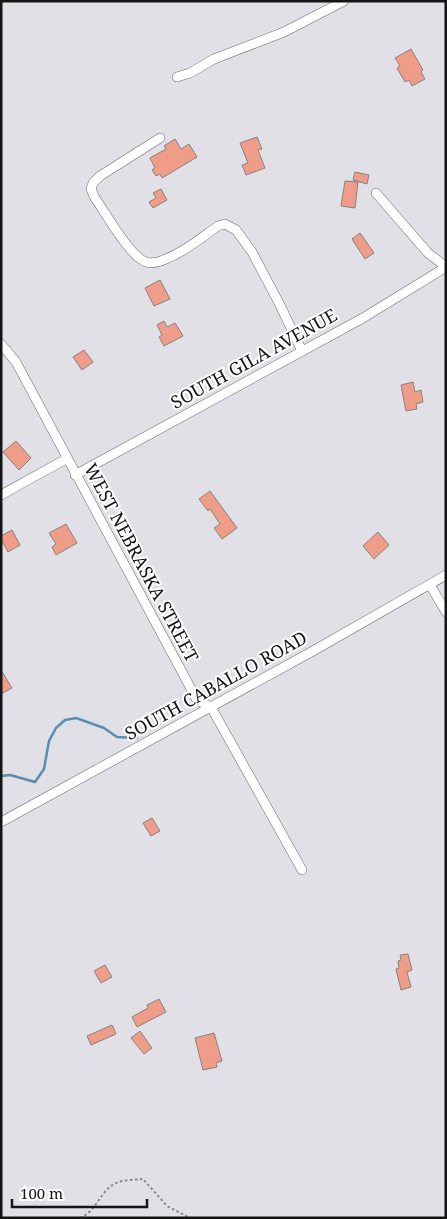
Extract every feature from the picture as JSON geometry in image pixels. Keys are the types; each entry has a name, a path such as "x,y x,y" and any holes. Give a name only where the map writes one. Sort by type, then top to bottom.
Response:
{"street":[{"path":"177,77 284,32 344,1"},
{"path":"160,138 100,176 93,183 91,189 95,198 130,249 138,258 146,262 155,262 169,258 218,226 225,224 236,230 252,252 302,351"},
{"path":"376,193 422,248 446,267"},
{"name":"SOUTH GILA AVENUE","path":"75,475 363,318 446,267"},
{"name":"WEST NEBRASKA STREET","path":"1,344 16,362 66,459 197,700 211,707 302,870"},
{"path":"1,495 66,459"},
{"name":"SOUTH CABALLO ROAD","path":"1,822 446,575"},
{"path":"430,585 446,612"}],"path":[{"path":"80,1218 87,1215 111,1186 123,1181 143,1179 167,1206 190,1218"}],"building":[{"path":"411,49 423,70 421,72 425,79 412,86 409,80 405,82 397,68 400,66 395,58"},
{"path":"257,137 262,149 258,150 265,168 246,175 242,165 248,163 240,143"},
{"path":"175,139 181,149 189,144 197,157 162,178 160,174 156,176 152,170 155,168 150,158 166,149 164,146"},
{"path":"355,172 369,175 367,184 353,180"},
{"path":"345,181 358,182 355,208 341,206"},
{"path":"161,189 167,200 153,208 149,202 156,198 153,193"},
{"path":"360,233 374,253 365,259 352,239"},
{"path":"160,280 170,299 154,306 145,288"},
{"path":"164,321 167,327 175,323 183,336 164,346 159,337 162,335 157,325"},
{"path":"84,350 93,362 82,370 73,357"},
{"path":"413,382 415,392 421,390 423,402 416,404 417,409 406,411 401,385"},
{"path":"16,441 31,458 19,470 3,452"},
{"path":"210,491 237,528 222,539 214,528 220,524 210,509 208,511 199,499"},
{"path":"66,524 77,543 56,555 52,547 56,544 49,533"},
{"path":"12,530 20,545 8,552 1,536"},
{"path":"378,532 389,545 374,559 363,546"},
{"path":"1,670 12,688 1,694"},
{"path":"152,818 160,831 151,836 143,823"},
{"path":"408,954 412,970 407,972 411,987 401,990 396,969 399,968 398,961 401,960 400,955"},
{"path":"105,965 112,977 101,983 94,971"},
{"path":"159,999 166,1012 137,1027 132,1017 148,1008 147,1005"},
{"path":"112,1025 116,1034 91,1045 87,1036"},
{"path":"140,1031 152,1048 144,1054 131,1038"},
{"path":"214,1033 222,1061 216,1063 217,1067 203,1070 195,1038"}],"waterway":[{"path":"1,776 10,775 35,782 44,769 49,741 56,728 65,720 76,718 104,728 117,737 137,738"}]}
